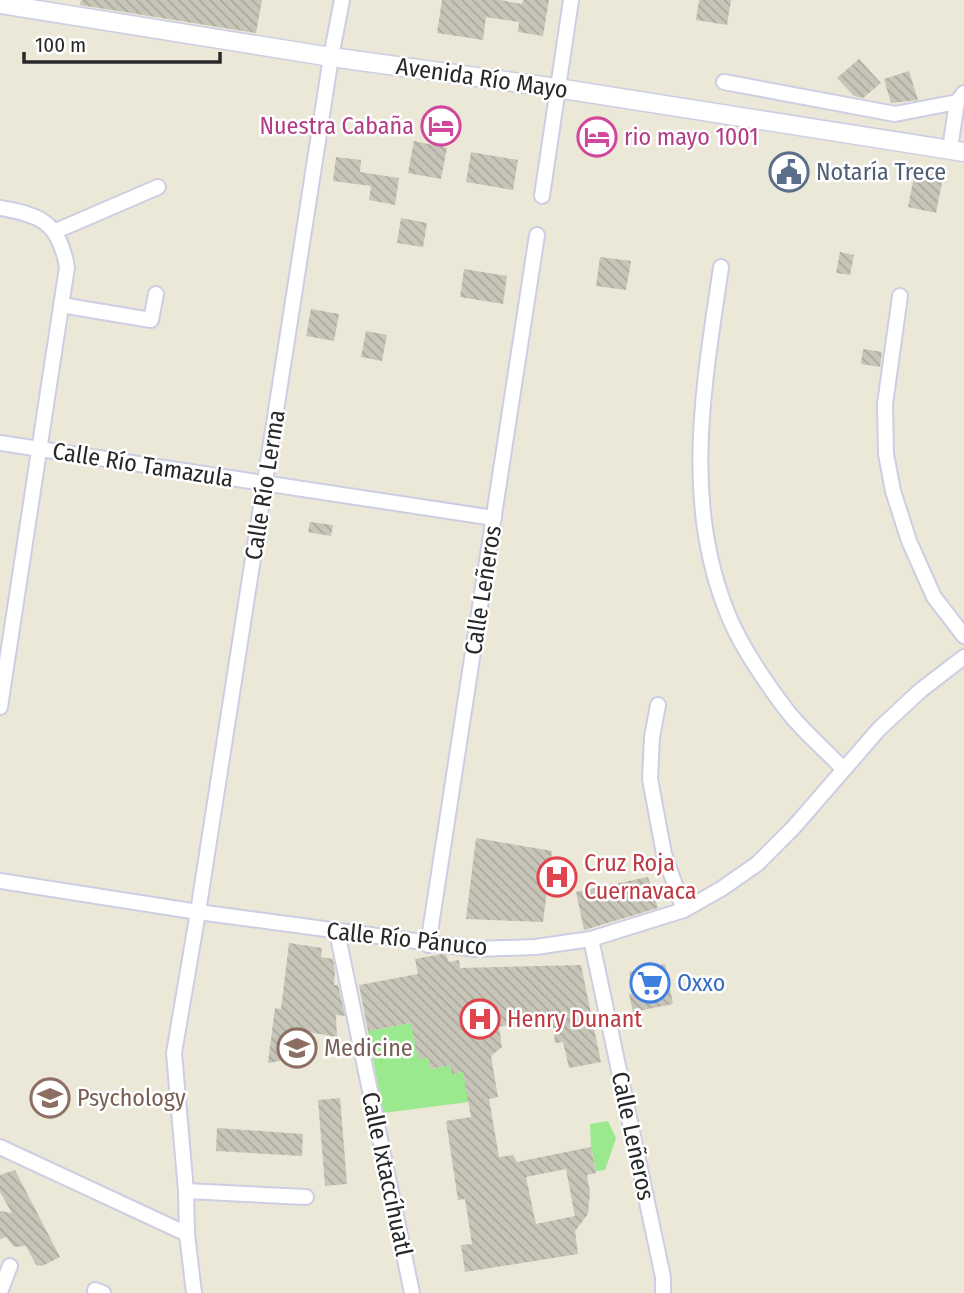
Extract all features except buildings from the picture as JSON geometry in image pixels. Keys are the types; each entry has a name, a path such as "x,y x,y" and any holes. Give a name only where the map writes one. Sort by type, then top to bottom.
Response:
{"street":[{"name":"Calle Río Lerma","path":"194,1293 174,1053 342,0"},
{"path":"542,196 571,0"},
{"name":"Avenida Río Mayo","path":"0,4 53,6 331,57 957,150"},
{"path":"724,82 895,114 961,97 957,150"},
{"path":"56,231 158,187"},
{"path":"0,208 28,212 56,231 63,246 67,267 0,707"},
{"name":"Calle Leñeros","path":"428,945 537,235"},
{"path":"721,267 703,396 699,456 703,522 714,577 730,620 786,709 843,769"},
{"path":"61,305 151,320 156,294"},
{"path":"900,296 885,404 886,454 893,491 909,541 934,597 964,636"},
{"name":"Calle Río Tamazula","path":"0,443 494,518"},
{"name":"Calle Río Pánuco","path":"0,881 428,945 475,949 523,948 591,939 684,910 757,864 794,827 879,729 921,690 964,657"},
{"path":"658,705 652,737 650,779 664,854 684,910"},
{"name":"Calle Ixtaccíhuatl","path":"337,932 412,1293"},
{"name":"Calle Leñeros","path":"591,939 663,1277 663,1293"},
{"path":"0,1147 187,1234"},
{"path":"186,1191 306,1197"},
{"path":"0,1292 10,1266"}],"green space":[{"path":"411,1023 428,1057 430,1069 450,1065 452,1073 463,1072 469,1102 383,1113 368,1031"},
{"path":"608,1121 616,1138 605,1170 596,1171 590,1124"}],"place":[{"name":"Nuestra Cabaña","path":"441,126"},
{"name":"rio mayo 1001","path":"597,137"},
{"name":"Notaría Trece","path":"789,172"},
{"name":"Cruz Roja Cuernavaca","path":"557,877"},
{"name":"Oxxo","path":"650,983"},
{"name":"Henry Dunant","path":"480,1019"},
{"name":"Medicine","path":"297,1048"},
{"name":"Psychology","path":"50,1098"}]}
